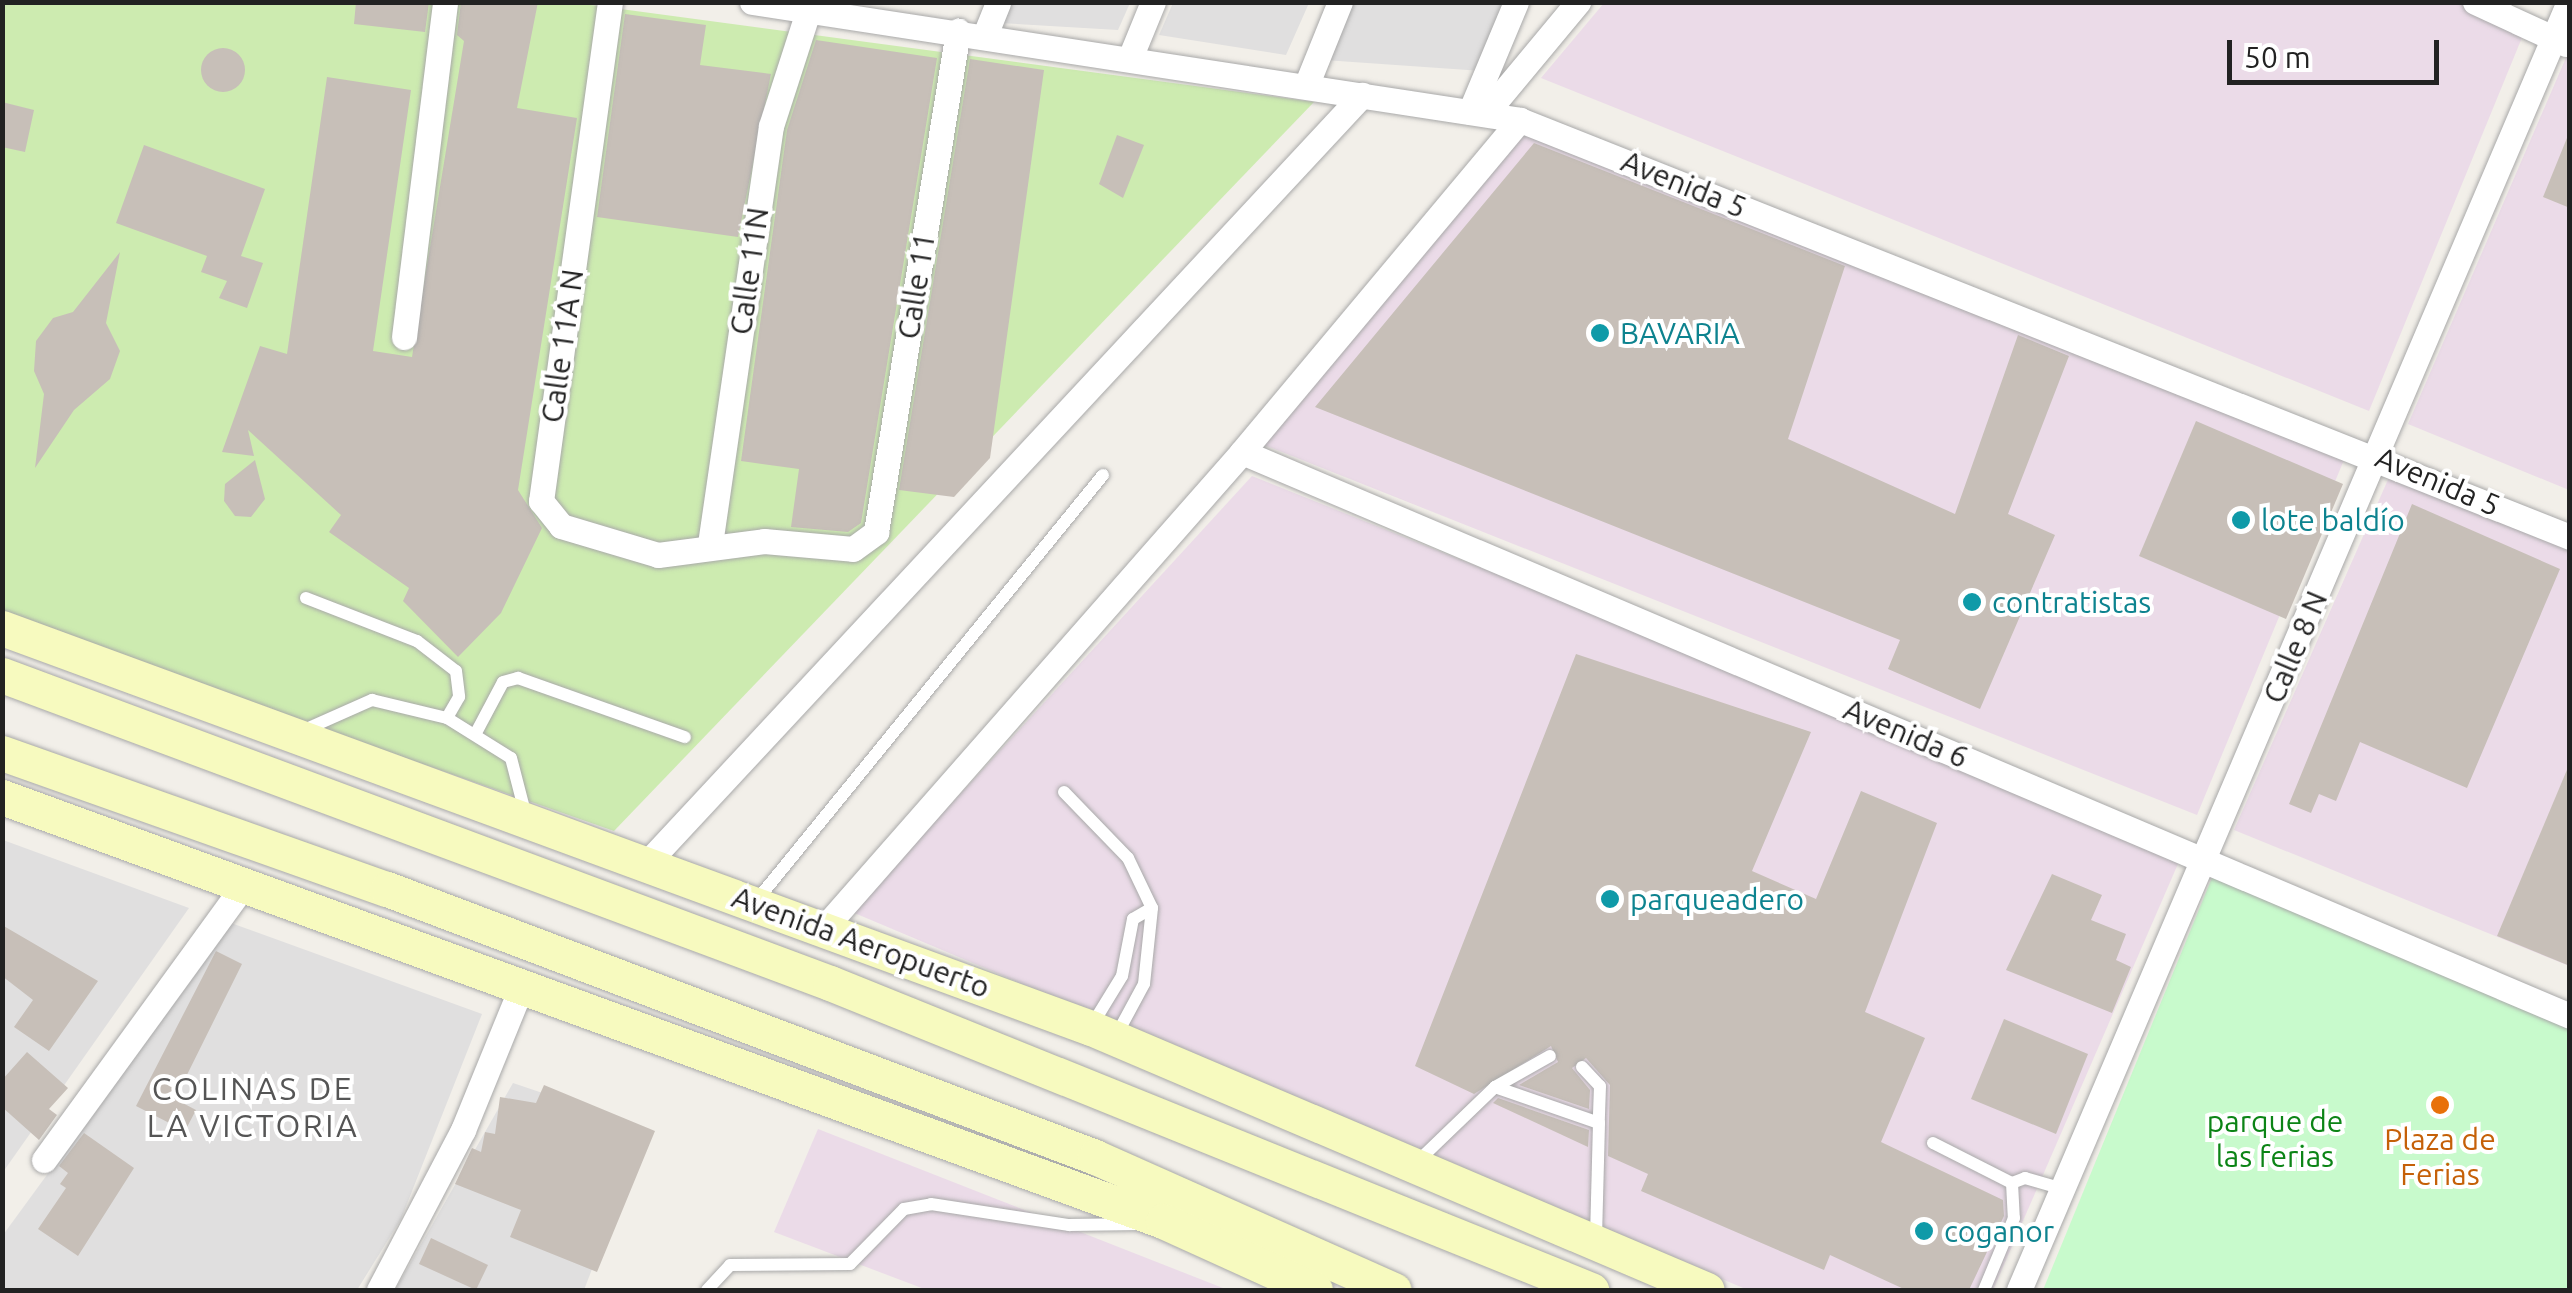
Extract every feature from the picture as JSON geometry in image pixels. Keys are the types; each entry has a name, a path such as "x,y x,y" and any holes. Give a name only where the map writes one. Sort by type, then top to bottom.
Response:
{"main road":[{"name":"Avenida Aeropuerto","path":"2,628 289,738 958,976 1103,1032 1707,1290"},
{"name":"Avenida Aeropuerto","path":"2,675 896,1009 1592,1290"},
{"path":"2,753 721,1013 1095,1157 1394,1290"},
{"path":"2,796 1163,1221 1315,1290"},
{"path":"486,857 527,823 538,876"},
{"path":"896,1009 958,976 966,1037"},
{"path":"650,988 662,1040"},
{"path":"662,1040 721,1013"}],"street":[{"path":"404,337 444,2"},
{"name":"Calle 11A N","path":"610,2 541,501 547,518 622,550 658,554 710,544 853,549 870,540"},
{"name":"Avenida 5","path":"752,2 1520,120 2377,455 2570,537"},
{"path":"985,35 998,2"},
{"path":"1130,58 1153,2"},
{"path":"1306,86 1340,2"},
{"path":"1477,113 1516,2"},
{"path":"1477,113 1578,2"},
{"path":"2475,2 2562,42"},
{"name":"Calle 8 N","path":"2019,1290 2377,455 2562,42 2569,2"},
{"name":"Calle 11N","path":"710,544 771,126 809,8"},
{"name":"Calle 11","path":"870,540 958,31"},
{"path":"646,864 1362,95"},
{"path":"824,928 1242,452 1520,120"},
{"name":"Avenida 6","path":"1242,452 2570,1016"},
{"path":"44,1160 244,885"},
{"path":"379,1290 463,1130 521,988"}],"lane":[{"path":"755,903 1103,475"},
{"path":"306,598 417,641 456,671 459,697 447,718"},
{"path":"478,732 502,682 518,678 685,736"},
{"path":"289,738 372,700 447,718 478,732 511,758 527,823"},
{"path":"1064,792 1128,858 1152,908 1144,984 1103,1032"},
{"path":"1103,1032 1122,976 1132,919 1152,908"},
{"path":"1413,1166 1495,1087 1550,1056"},
{"path":"1582,1066 1600,1086 1596,1245"},
{"path":"1495,1087 1599,1124"},
{"path":"1933,1143 2012,1183 2025,1178 2061,1188"},
{"path":"1984,1290 2014,1218 2012,1183"},
{"path":"707,1290 730,1264 850,1264 904,1209 931,1204 1098,1227 1163,1221"}],"shaded area":[{"path":"1173,2 1309,3 1286,55 1159,35"},
{"path":"2493,2 2530,18 2369,411 1541,78 1604,3"},
{"path":"1008,3 1130,3 1118,30 999,23"},
{"path":"1348,3 1508,3 1482,71 1324,60"},
{"path":"2569,53 2569,490 2408,424"},
{"path":"1512,124 2346,455 2197,815 1259,443"},
{"path":"2390,475 2569,546 2569,966 2234,830"},
{"path":"1252,476 2184,850 1993,1290 1748,1290 852,912"},
{"path":"3,840 189,908 3,1172"},
{"path":"231,923 482,1014 401,1219 357,1290 3,1290 3,1235"},
{"path":"513,1083 646,1128 584,1290 395,1290"},
{"path":"818,1129 1228,1290 927,1290 774,1232"}],"green space":[{"path":"3,3 576,3 1314,102 614,831 3,617"},
{"name":"parque de las ferias","path":"2218,863 2569,1009 2569,1290 2043,1290"}],"building":[{"path":"356,2 429,2 425,32 354,24"},
{"path":"461,2 538,2 517,108 577,118 518,490 542,528 501,613 458,657 403,601 409,588 329,532 341,515 248,430 254,456 222,452 260,346 287,354 327,77 411,90 373,351 412,357 464,41 457,35"},
{"path":"625,14 706,25 700,65 771,74 738,237 597,217"},
{"path":"816,40 937,58 861,523 848,532 791,527 799,469 741,461 787,130"},
{"path":"223,48 239,54 245,70 239,86 223,92 207,86 201,70 207,54"},
{"path":"970,59 1044,70 990,458 954,497 899,490"},
{"path":"2,102 34,110 25,152 2,147"},
{"path":"2570,133 2570,208 2543,197"},
{"path":"1117,135 1144,145 1123,198 1099,184"},
{"name":"BAVARIA","path":"1534,143 1845,266 1788,439 1955,514 2018,335 2069,356 2008,514 2055,535 1980,709 1888,669 1900,640 1315,407"},
{"path":"144,145 265,189 241,256 263,263 247,308 219,298 227,281 201,272 207,256 116,223"},
{"path":"120,252 106,323 120,351 110,379 74,410 35,468 44,394 34,371 36,341 53,318 73,312"},
{"name":"lote baldío","path":"2196,421 2343,484 2286,619 2139,556"},
{"path":"255,460 265,499 251,517 235,516 224,501 225,484"},
{"path":"2412,504 2560,569 2467,788 2360,742 2336,801 2319,794 2311,813 2289,804"},
{"path":"1576,654 1811,732 1752,871 1816,899 1861,791 1937,823 1865,1012 1925,1038 1881,1142 2003,1200 2004,1216 1969,1290 1906,1290 1830,1255 1824,1270 1641,1191 1648,1174 1608,1156 1610,1085 1586,1058 1572,1068 1590,1090 1589,1109 1519,1085 1558,1062 1551,1046 1474,1094 1415,1066"},
{"path":"2570,765 2570,966 2497,936"},
{"path":"2052,874 2102,895 2091,920 2126,934 2116,960 2131,967 2112,1013 2006,970"},
{"path":"2,925 98,981 49,1051 14,1027 33,1000 2,976"},
{"path":"216,951 242,964 175,1099 196,1110 185,1131 136,1106"},
{"path":"2004,1019 2088,1054 2056,1134 1971,1099"},
{"path":"27,1052 68,1088 49,1109 57,1115 39,1140 2,1107 2,1080"},
{"path":"544,1085 655,1131 597,1272 510,1237 521,1210 455,1184 472,1148 481,1152 485,1132 495,1134 500,1097 536,1103"},
{"path":"1498,1098 1589,1130 1588,1147 1493,1103"},
{"path":"84,1133 134,1168 78,1256 38,1229 66,1188 60,1184 68,1173 59,1166"},
{"path":"431,1238 488,1265 476,1290 419,1264"}],"place":[{"name":"BAVARIA","path":"1600,333"},
{"name":"lote baldío","path":"2241,520"},
{"name":"contratistas","path":"1972,602"},
{"name":"parqueadero","path":"1610,899"},
{"name":"Plaza de Ferias","path":"2440,1105"},
{"name":"coganor","path":"1924,1231"}],"district":[{"name":"COLINAS DE LA VICTORIA","path":"253,1108"}]}
